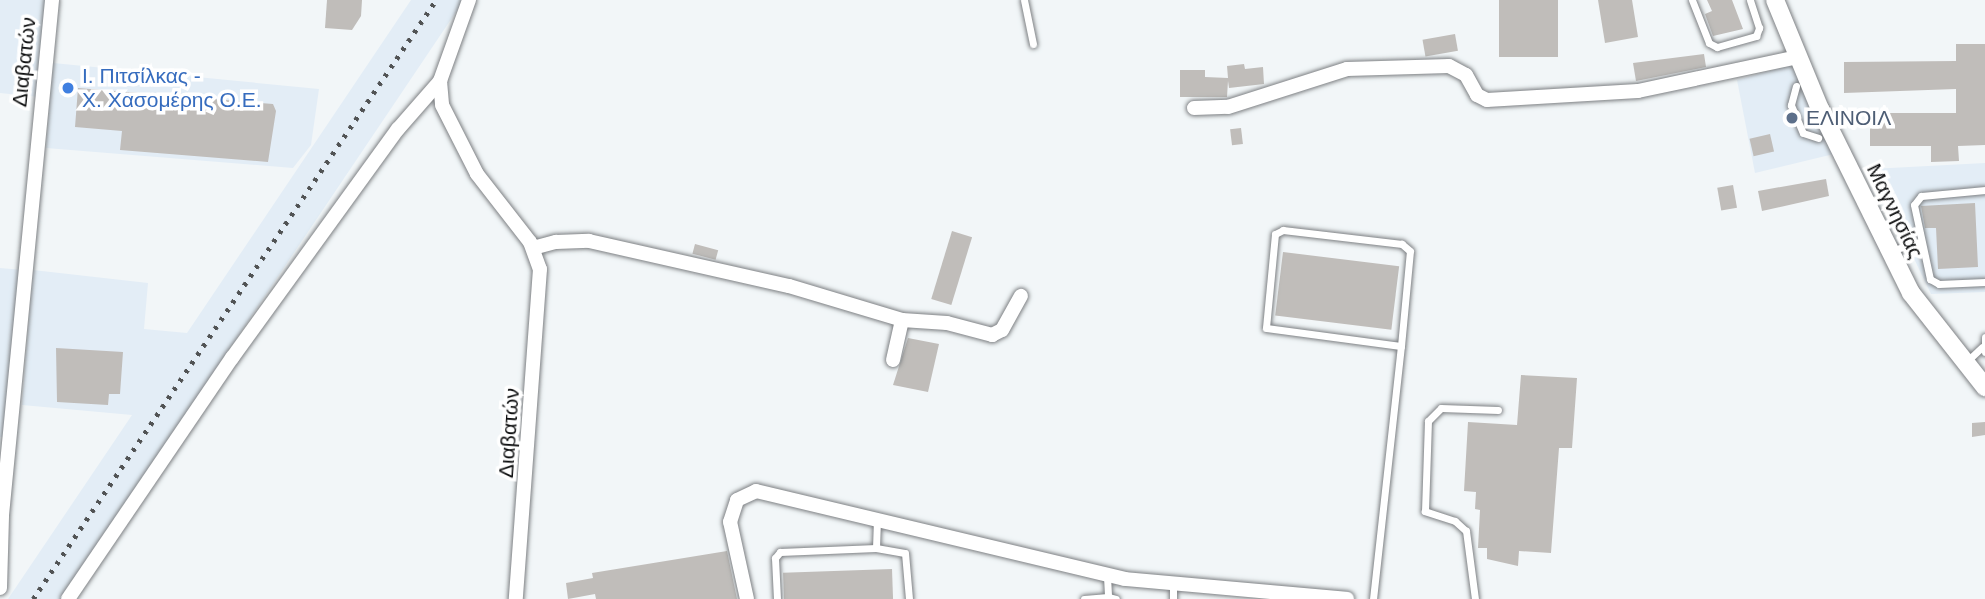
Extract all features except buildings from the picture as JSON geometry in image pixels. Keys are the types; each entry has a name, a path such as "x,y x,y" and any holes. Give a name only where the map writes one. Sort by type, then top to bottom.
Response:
{"street":[{"name":"Διαβατών","path":"0,588 2,515 52,0"},
{"path":"68,599 240,347 398,130 440,81 469,0"},
{"name":"Μαγνησίας","path":"1775,0 1798,57 1890,251 1922,310 1985,387"},
{"path":"1194,108 1228,107 1259,94 1354,68 1449,65 1466,75 1477,94 1487,100 1638,91 1736,74 1798,57"},
{"path":"440,81 442,105 457,140 477,174 533,248 556,242 589,241 789,286 902,320 947,323 998,335 1021,296"},
{"name":"Διαβατών","path":"516,599 540,269 533,248"},
{"path":"893,360 902,320"},
{"path":"747,599 730,522 732,508 745,494 772,492 1107,575 1291,596 1347,599"}],"lane":[{"path":"1024,0 1033,44"},
{"path":"1692,0 1709,43 1717,47 1756,36 1759,28 1750,0"},
{"path":"1796,86 1791,105 1803,133 1818,138"},
{"path":"1985,190 1917,197 1920,242 1933,282 1985,282"},
{"path":"1374,599 1401,345 1410,258 1407,246 1283,230 1275,234 1266,328 1401,345"},
{"path":"1890,251 1920,242"},
{"path":"1965,363 1984,349 1985,337"},
{"path":"1475,599 1466,531 1455,521 1425,511 1428,421 1441,408 1498,410"},
{"path":"876,548 877,518"},
{"path":"777,599 775,558 780,552 876,548 905,552 909,599"},
{"path":"1084,599 1112,598 1107,575"},
{"path":"1173,583 1173,599"}],"shaded area":[{"path":"0,0 48,0 39,97 0,93"},
{"path":"411,0 464,0 61,599 8,599 132,415 22,405 33,270 148,283 144,329 187,333"},
{"path":"53,63 319,89 311,145 293,168 46,148"},
{"path":"1798,63 1838,153 1755,173 1737,80"},
{"path":"1985,163 1985,292 1931,294 1871,169"},
{"path":"0,268 23,270 5,437 0,437"}],"railway":[{"path":"33,599 436,0"}],"place":[{"name":"Ι. Πιτσίλκας - Χ. Χασομέρης Ο.Ε.","path":"68,88"},
{"name":"ΕΛΙΝΟΙΛ","path":"1792,118"}]}
